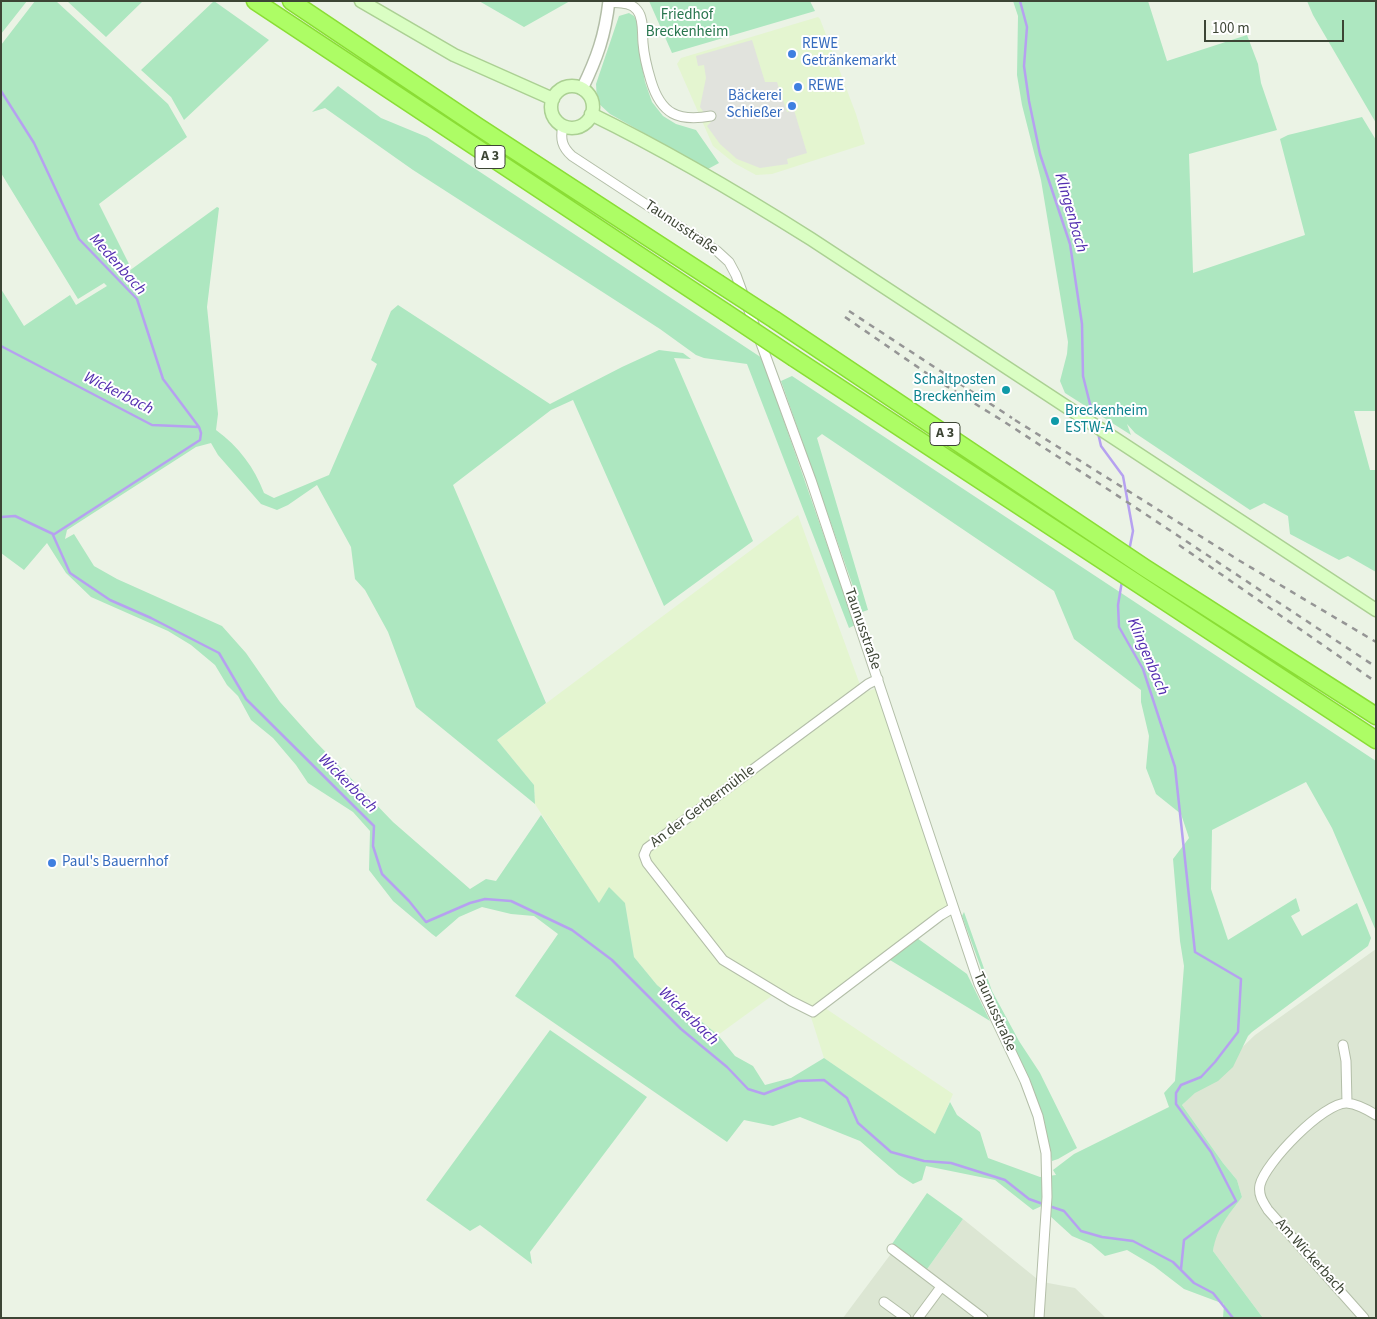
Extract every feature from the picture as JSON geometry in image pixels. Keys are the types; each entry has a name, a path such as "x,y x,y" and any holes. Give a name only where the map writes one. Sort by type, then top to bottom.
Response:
{"highway":[{"name":"A 3","path":"255,1 1376,740"},
{"name":"A 3","path":"291,1 1146,568 1376,716"}],"main road":[{"path":"361,1 454,55 552,99"},
{"path":"569,87 582,89 591,100 591,114 588,120 576,127 563,126 558,123 551,110 552,99 556,93 569,87"},
{"path":"591,114 647,141 722,183 811,239 1376,610"}],"street":[{"path":"582,89 601,47 609,2 625,3 633,6 640,14 644,55 648,73 658,100 675,115 685,118 711,116"},
{"name":"Taunusstraße","path":"563,126 561,133 562,145 572,156 717,251 729,262 736,275 776,381 878,679 979,984 1010,1048 1038,1116 1046,1153 1047,1198 1039,1318"},
{"name":"An der Gerbermühle","path":"878,679 868,684 647,848 644,855 647,863 722,960 791,1002 813,1012 941,915 953,908"},
{"path":"1343,1045 1346,1061 1347,1103 1376,1115"},
{"name":"Am Wickerbach","path":"1347,1103 1335,1105 1318,1116 1272,1162 1262,1180 1259,1195 1268,1210 1364,1318"},
{"path":"892,1249 982,1318"},
{"path":"918,1318 941,1287"},
{"path":"884,1302 906,1318"}],"shaded area":[{"path":"818,17 856,114 865,144 772,174 756,175 734,163 713,146 677,64 681,58"},
{"path":"752,40 765,82 777,82 787,112 794,110 807,153 787,159 788,164 760,168 737,159 720,144 707,126 711,122 700,107 706,78 704,65 698,66 696,56"},
{"path":"798,515 863,693 877,688 948,906 811,1007 773,995 718,1035 657,985 634,957 625,903 599,904 535,804 534,785 497,740"},
{"path":"1376,949 1376,1318 1263,1318 1213,1251 1215,1236 1242,1197 1237,1180 1182,1105 1255,1035"},
{"path":"825,1008 953,1094 935,1135 824,1058 811,1017"},
{"path":"963,1219 1036,1278 1048,1283 1075,1288 1106,1318 843,1318 896,1247 925,1272"}],"green space":[{"path":"1,1 27,1 1,34"},
{"path":"35,1 56,1 168,104 187,137 99,204 129,264 125,267 129,271 217,207 219,208 207,307 218,414 216,430 232,443 245,458 256,475 264,493 274,498 329,475 377,364 371,360 391,311 398,305 550,404 659,350 683,353 691,359 674,358 753,541 664,606 573,400 551,410 453,485 546,703 497,740 534,785 535,804 416,707 388,632 365,590 355,579 351,547 317,485 288,505 277,510 261,504 218,455 211,443 196,447 67,530 65,539 74,534 94,566 117,579 222,626 246,653 280,702 315,741 393,822 470,889 486,879 496,881 541,815 599,903 609,887 625,903 634,957 657,985 718,1035 735,1056 753,1066 765,1085 791,1078 824,1058 935,1134 950,1102 957,1115 980,1132 988,1158 1040,1177 1056,1175 1053,1170 1074,1154 1169,1107 1164,1093 1175,1081 1184,966 1173,859 1189,838 1181,814 1156,794 1146,768 1149,736 1141,702 1141,690 1074,639 1054,591 822,434 817,438 868,610 862,612 781,381 792,376 1376,761 1376,931 1332,828 1306,782 1212,830 1211,889 1228,940 1296,898 1300,911 1291,916 1302,936 1357,903 1371,938 1368,946 1252,1032 1248,1036 1233,1067 1218,1081 1195,1093 1182,1105 1237,1180 1242,1197 1220,1228 1213,1251 1263,1318 1223,1318 1224,1304 1184,1289 1154,1266 1127,1250 1105,1256 1091,1244 1072,1236 1050,1216 1046,1204 1033,1210 995,1180 926,1166 922,1180 913,1184 899,1175 860,1141 800,1117 773,1126 744,1120 727,1142 515,996 558,934 534,916 511,914 482,907 459,917 436,937 393,901 369,870 370,831 353,812 308,783 296,765 273,738 251,720 238,696 227,685 215,665 191,645 168,631 91,597 66,573 47,543 24,570 1,553 1,289 24,326 70,295 76,305 107,286 104,283 78,299 1,173 1,45"},
{"path":"67,1 143,1 106,37"},
{"path":"214,1 269,40 184,120 171,97 141,70"},
{"path":"479,1 570,1 524,27"},
{"name":"Friedhof Breckenheim","path":"649,1 810,1 815,11 672,53"},
{"path":"1013,1 1148,1 1167,61 1247,35 1258,64 1261,83 1277,130 1189,154 1193,273 1305,235 1280,139 1288,135 1362,117 1376,140 1376,411 1354,411 1370,470 1376,470 1376,572 1348,556 1339,560 1290,534 1288,516 1264,503 1250,510 1135,433 1127,424 1131,435 1065,393 1060,381 1068,342 1041,180 1022,105 1017,75 1018,16"},
{"path":"1307,1 1376,1 1376,123 1313,15"},
{"path":"629,13 634,16 637,22 638,44 645,82 652,102 663,116 676,124 696,130 719,163 708,169 610,114 597,102 596,84 619,16"},
{"path":"338,86 381,118 427,137 762,358 855,625 849,628 747,364 704,358 696,355 660,329 413,170 325,108 312,112"},
{"path":"964,912 992,991 1019,1041 1040,1073 1077,1148 1058,1159 1052,1161 1044,1121 1034,1091 989,990 962,916"},
{"path":"917,938 967,974 990,1021 890,960"},
{"path":"550,1030 647,1097 530,1252 532,1264 480,1225 470,1231 426,1200"},
{"path":"927,1193 963,1219 925,1272 892,1244"}],"waterway":[{"name":"Klingenbach","path":"1020,1 1027,27 1024,66 1029,101 1040,154 1070,244 1082,324 1083,376 1094,420"},
{"name":"Medenbach","path":"1,91 34,143 79,239 137,299 163,379 199,427"},
{"name":"Wickerbach","path":"1,346 152,425 199,427 201,433 200,440 53,535 70,573 110,600 151,618 219,653 246,699 374,826 373,846 382,874 409,901 426,922 470,903 485,899 511,901 572,930 612,960 681,1029 727,1067 748,1089 764,1094 798,1081 824,1080 847,1098 858,1123 891,1152 924,1161 951,1163 1005,1180 1029,1199 1043,1204"},
{"name":"Klingenbach","path":"1098,433 1101,446 1123,476 1133,531 1129,551"},
{"path":"1,517 15,516 53,534"},
{"name":"Klingenbach","path":"1122,581 1118,605 1119,627 1143,669 1175,767 1195,952 1241,979 1238,1032 1201,1077 1181,1085 1176,1093 1176,1104 1211,1152 1236,1201 1184,1240 1181,1269"},
{"name":"Wickerbach","path":"1049,1206 1064,1211 1081,1231 1102,1237 1133,1241 1173,1262 1194,1283 1213,1293 1233,1318"}],"railway":[{"path":"849,311 1012,418"},
{"path":"845,317 935,379 1109,490 1376,667"},
{"path":"1015,420 1240,561 1376,642"},
{"path":"1179,545 1376,682"}],"place":[{"name":"REWE Getränkemarkt","path":"792,54"},
{"name":"REWE","path":"798,87"},
{"name":"Bäckerei Schießer","path":"792,106"},
{"name":"Schaltposten Breckenheim","path":"1006,390"},
{"name":"Breckenheim ESTW-A","path":"1055,421"},
{"name":"Paul's Bauernhof","path":"52,863"}]}
